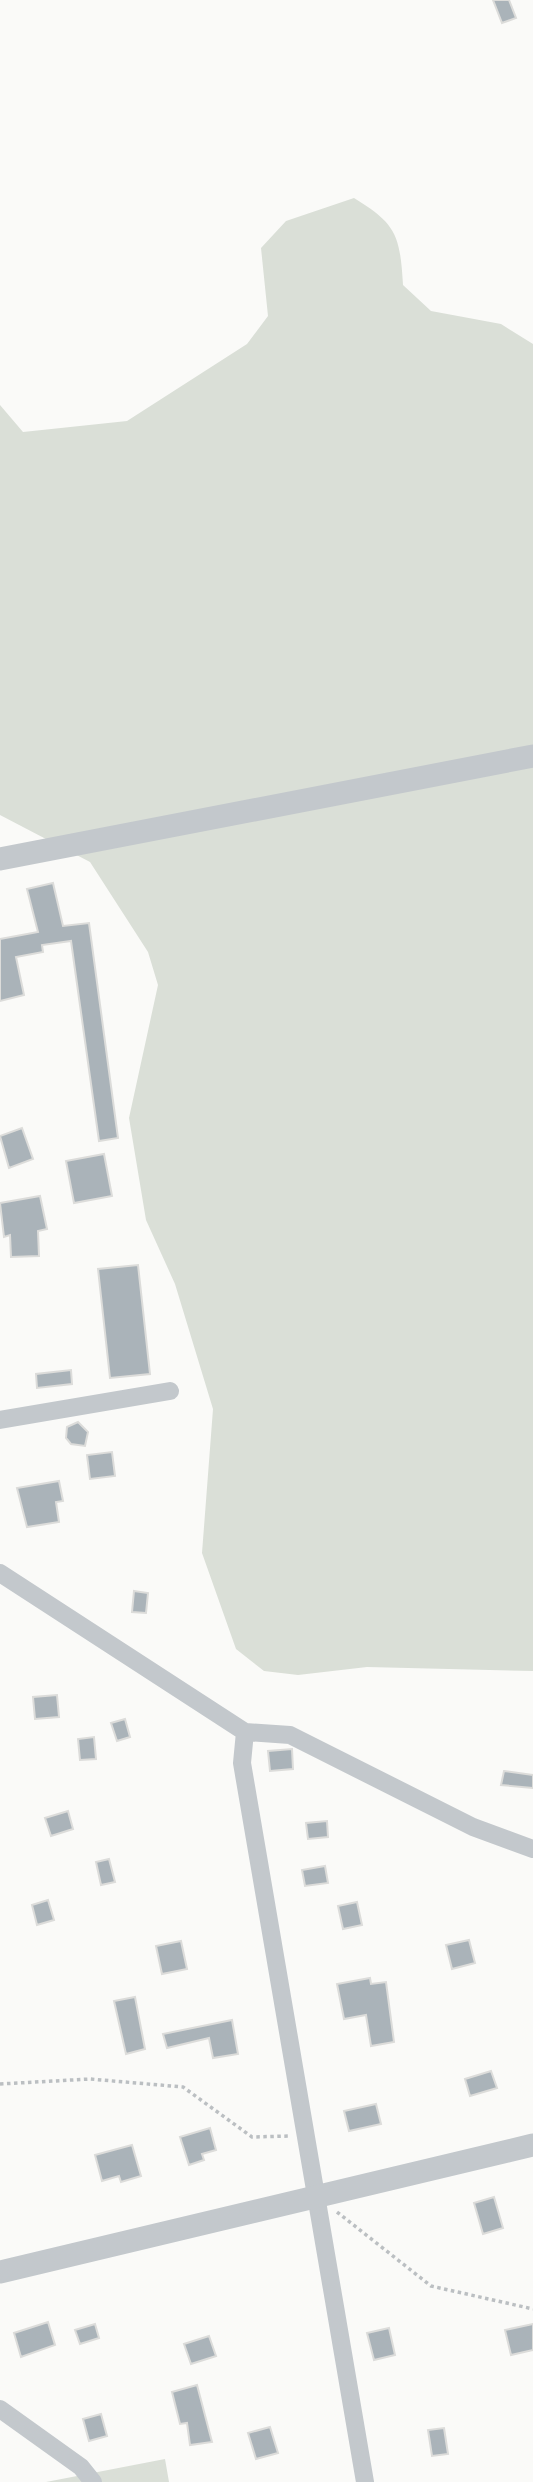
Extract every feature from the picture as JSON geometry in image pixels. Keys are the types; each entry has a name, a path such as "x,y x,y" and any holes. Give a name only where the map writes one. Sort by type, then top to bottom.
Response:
{"street":[{"path":"0,859 533,756"},
{"path":"0,1420 170,1391"},
{"path":"0,1573 245,1732 290,1735 473,1827 533,1849"},
{"path":"245,1732 242,1763 365,2482"},
{"path":"0,2272 533,2145"},
{"path":"0,2409 81,2467 93,2482"}],"path":[{"path":"0,2084 90,2079 183,2087 252,2137 306,2136"},
{"path":"317,2195 431,2286 533,2309"}],"shaded area":[{"path":"354,198 388,224 398,243 403,285 431,311 501,324 533,344 533,1671 367,1667 298,1675 264,1671 236,1649 202,1553 213,1409 175,1284 146,1220 129,1118 158,985 148,952 90,862 0,815 0,405 23,432 127,421 247,344 268,316 261,248 286,221"},
{"path":"165,2459 169,2482 46,2482"}],"building":[{"path":"493,0 509,0 516,18 502,23"},
{"path":"53,883 63,926 89,923 118,1138 99,1141 71,941 42,945 43,952 16,957 24,995 0,1001 0,939 38,932 27,889"},
{"path":"22,1128 33,1159 9,1168 0,1136"},
{"path":"104,1154 112,1196 74,1203 66,1161"},
{"path":"40,1196 47,1229 38,1231 39,1256 11,1257 10,1235 4,1237 0,1203"},
{"path":"138,1265 150,1374 110,1378 98,1269"},
{"path":"71,1370 72,1384 37,1388 36,1374"},
{"path":"78,1422 88,1432 85,1446 71,1444 66,1438 67,1427"},
{"path":"112,1452 115,1476 90,1479 87,1455"},
{"path":"59,1481 63,1501 56,1502 59,1522 27,1527 17,1488"},
{"path":"134,1591 148,1593 146,1613 132,1612"},
{"path":"57,1695 59,1717 35,1719 33,1697"},
{"path":"125,1719 130,1737 117,1741 111,1723"},
{"path":"94,1737 96,1759 80,1760 78,1739"},
{"path":"292,1749 293,1769 270,1771 268,1751"},
{"path":"504,1771 533,1775 533,1788 501,1785"},
{"path":"68,1811 73,1829 51,1836 45,1818"},
{"path":"327,1821 328,1837 308,1839 306,1823"},
{"path":"109,1859 115,1882 101,1885 96,1862"},
{"path":"325,1866 328,1883 305,1886 302,1870"},
{"path":"48,1900 54,1920 37,1925 32,1905"},
{"path":"357,1902 362,1925 343,1929 338,1906"},
{"path":"469,1940 475,1963 452,1969 446,1945"},
{"path":"181,1941 187,1969 162,1974 156,1946"},
{"path":"370,1978 371,1984 386,1982 394,2042 371,2046 366,2015 344,2019 337,1984"},
{"path":"135,1997 145,2049 126,2054 114,2001"},
{"path":"232,2020 238,2054 213,2058 209,2038 167,2048 163,2034"},
{"path":"491,2071 497,2088 470,2096 465,2079"},
{"path":"376,2104 381,2124 349,2131 344,2111"},
{"path":"210,2128 216,2150 202,2154 204,2160 189,2165 180,2137"},
{"path":"132,2145 141,2176 121,2182 119,2176 102,2181 95,2155"},
{"path":"494,2197 503,2228 483,2234 474,2203"},
{"path":"48,2322 55,2345 21,2357 14,2333"},
{"path":"95,2324 99,2338 80,2344 75,2330"},
{"path":"533,2324 533,2350 511,2355 505,2330"},
{"path":"389,2328 395,2355 374,2360 367,2333"},
{"path":"209,2336 216,2356 191,2364 184,2344"},
{"path":"197,2385 212,2442 190,2445 187,2423 180,2424 172,2392"},
{"path":"101,2414 107,2436 89,2441 83,2419"},
{"path":"270,2427 278,2453 256,2459 248,2433"},
{"path":"444,2428 448,2454 432,2456 428,2430"}]}
